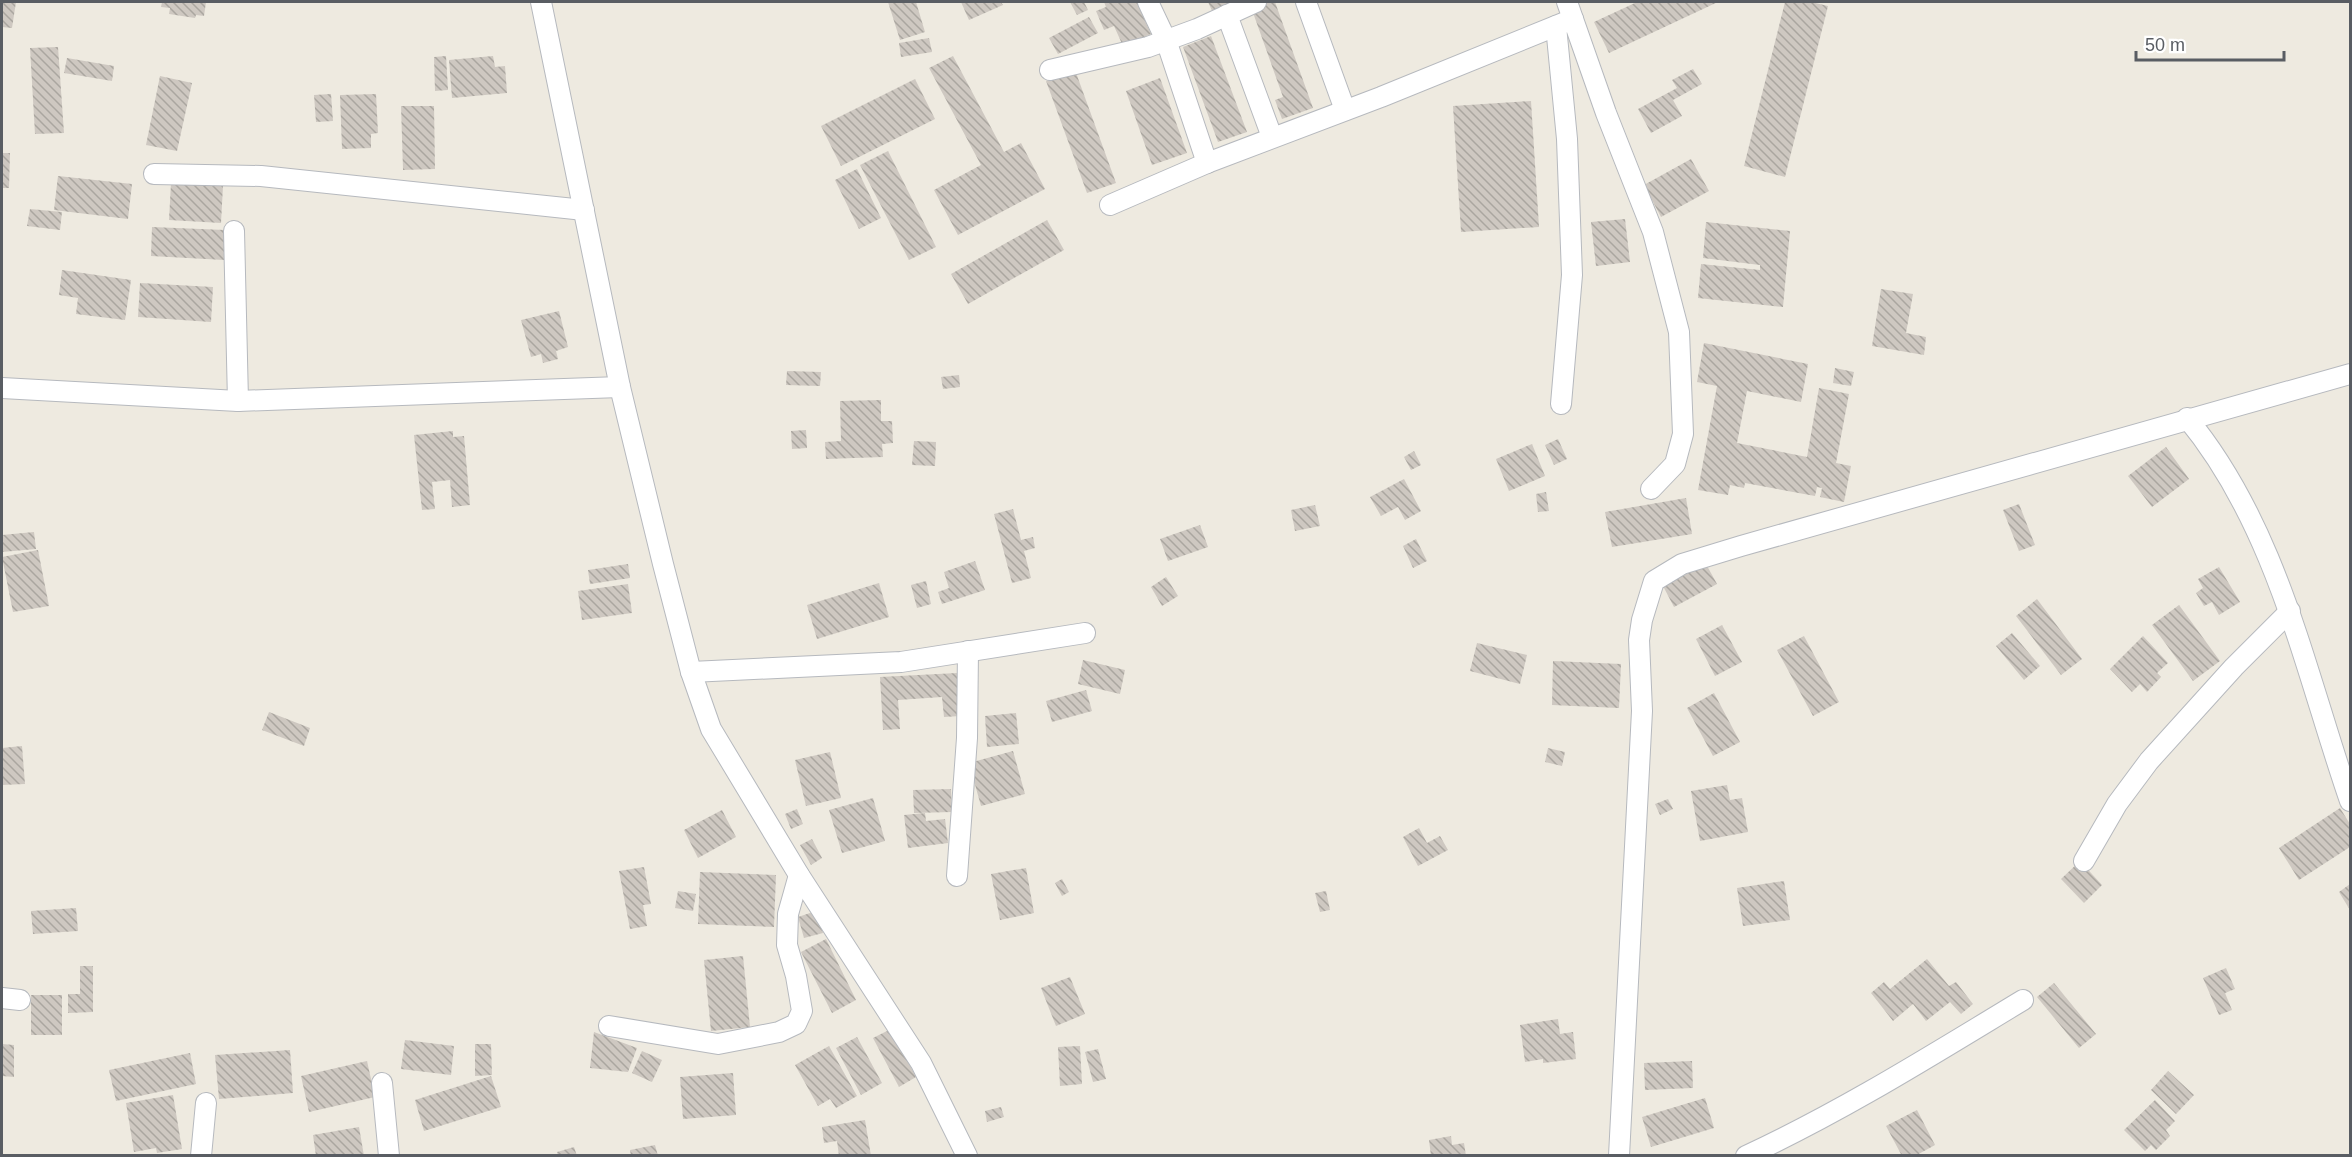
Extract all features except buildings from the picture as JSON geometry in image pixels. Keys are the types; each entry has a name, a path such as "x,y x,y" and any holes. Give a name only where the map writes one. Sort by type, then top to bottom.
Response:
{"street":[{"path":"541,2 620,387 691,672 711,729 799,875 921,1063 967,1155"},
{"path":"1148,2 1166,40 1207,163"},
{"path":"1050,70 1149,46 1256,2"},
{"path":"1306,2 1345,110"},
{"path":"1227,15 1272,137"},
{"path":"1110,205 1207,163 1345,110 1565,15"},
{"path":"1561,404 1572,275 1565,15"},
{"path":"1565,15 1653,232 1679,332 1683,434 1675,464 1651,489"},
{"path":"154,174 261,176 584,210"},
{"path":"234,231 238,401"},
{"path":"1619,1155 1642,711 1639,640 1642,620 1654,580 1682,564 1741,546 2187,418 2350,374"},
{"path":"2,388 238,401 620,387"},
{"path":"2212,448 2222,410"},
{"path":"2187,418 2212,448 2274,569 2290,611 2350,801"},
{"path":"2084,861 2117,804 2149,760 2234,667 2290,611"},
{"path":"691,672 901,663 1085,633"},
{"path":"957,876 967,738 968,651"},
{"path":"609,1026 718,1044 779,1032 796,1024 802,1011 796,976 787,945 788,914 799,875"},
{"path":"1746,1155 1786,1137 1863,1096 2023,1000"},
{"path":"381,1083 389,1155"},
{"path":"201,1155 206,1103"}]}
